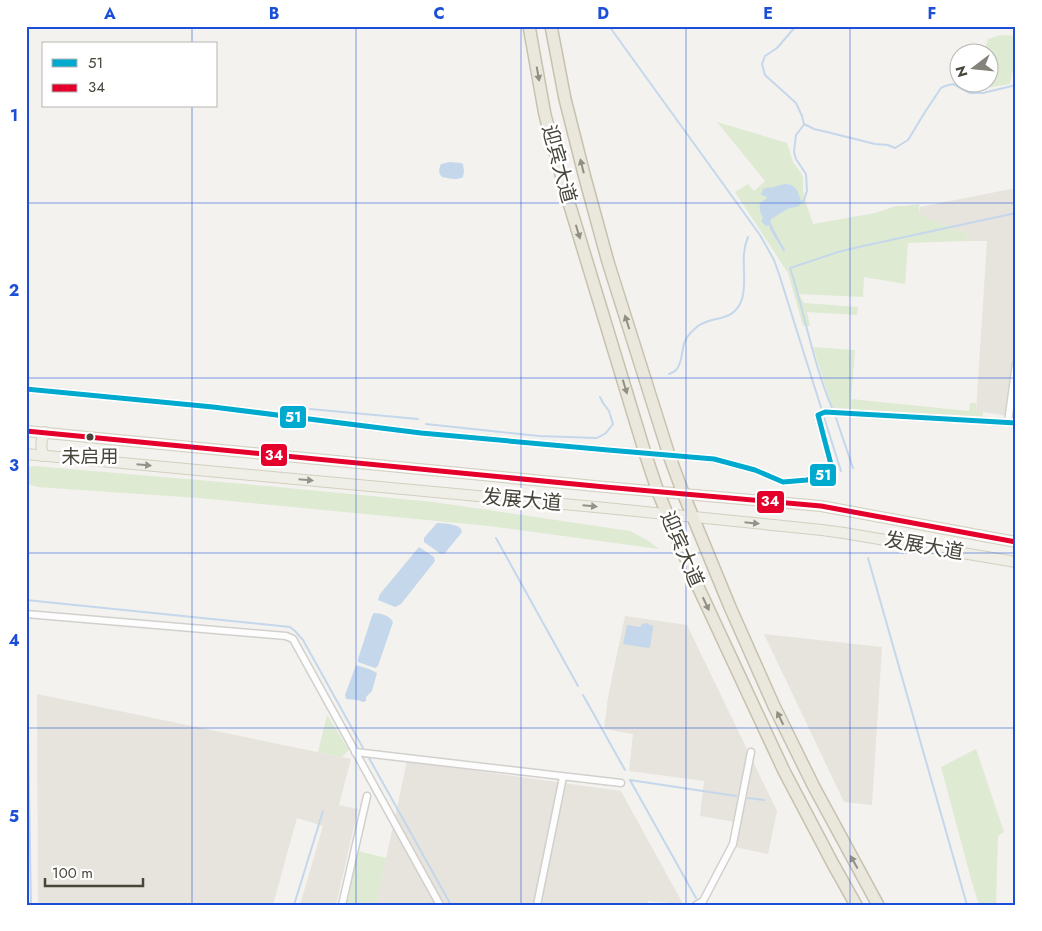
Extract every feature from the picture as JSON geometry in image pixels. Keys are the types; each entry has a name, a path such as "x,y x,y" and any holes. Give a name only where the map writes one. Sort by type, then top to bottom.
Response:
{"highway":[{"name":"迎宾大道","path":"529,26 546,115 566,193 658,492 693,576 784,770 856,905"},
{"name":"迎宾大道","path":"551,26 565,99 605,253 682,493 774,706 832,822 878,905"}],"main road":[{"name":"发展大道","path":"26,431 821,506 1016,542"},
{"path":"43,456 41,443 45,432"},
{"name":"发展大道","path":"26,454 692,516 844,533 1016,562"}],"street":[{"path":"26,389 213,407 422,433 714,459 755,470 783,482 807,480 833,472 818,415 823,413 1012,422 1016,364"},
{"path":"26,614 286,636 292,639 440,905"},
{"path":"355,752 621,783"},
{"path":"696,905 703,901 732,844 751,752"},
{"path":"537,905 564,776"},
{"path":"342,905 368,796"}],"shaded area":[{"path":"1016,188 1016,417 976,411 987,241 967,241 968,234 920,215 920,207"},
{"path":"625,616 687,625 777,811 768,854 730,846 735,822 700,816 704,781 629,771 633,734 604,729 608,697"},
{"path":"764,634 882,647 872,805 844,802"},
{"path":"37,694 351,759 339,805 358,809 336,905 300,905 323,826 297,818 273,905 38,905"},
{"path":"407,761 621,791 683,904 648,901 647,905 376,905"}],"green space":[{"path":"1001,35 1016,36 1016,53 1010,84 1000,86 1000,42 987,42 988,39"},
{"path":"717,122 787,143 793,162 803,178 803,190 813,224 875,213 896,206 919,204 920,215 968,234 967,241 908,243 905,284 864,277 863,297 799,294 804,303 858,307 857,315 807,312 810,326 803,326 788,273 735,192 748,184 754,191 765,181"},
{"path":"813,347 855,350 851,399 969,411 970,403 976,403 976,411 983,412 983,418 833,410"},
{"path":"35,466 434,502 630,531 659,549 489,526 199,498 37,487 26,483 26,467"},
{"path":"327,715 349,750 342,757 318,752"},
{"path":"976,749 1004,832 998,836 996,905 979,905 941,767"},
{"path":"358,851 386,858 376,905 346,905"}],"water":[{"path":"450,162 463,164 463,177 455,179 442,177 439,170 441,164"},
{"path":"784,184 791,185 796,189 801,201 799,206 787,209 770,220 785,250 784,252 769,225 766,226 761,221 763,218 760,212 760,203 767,198 761,195 763,189"},
{"path":"437,523 457,526 462,532 445,553 441,554 424,542 424,538"},
{"path":"419,547 434,557 435,561 401,604 395,607 378,600 380,594"},
{"path":"374,613 385,615 393,622 378,666 375,668 358,662"},
{"path":"646,623 653,626 650,647 623,644 627,625 640,627"},
{"path":"356,665 377,673 372,691 366,697 366,701 363,702 346,699 345,695"}],"waterway":[{"path":"609,26 760,235 774,260 841,471"},
{"path":"796,26 777,48 765,56 762,64 765,75 796,103 802,116 804,124 796,135 794,152 796,159 806,174 807,191 801,203"},
{"path":"804,124 814,129 895,148 908,140 941,88 953,84 970,93 983,93 1016,85"},
{"path":"832,408 814,356 790,268 838,252 1016,213"},
{"path":"669,374 678,367 685,341 692,331 704,323 729,315 738,307 744,291 744,252 748,237"},
{"path":"426,424 539,436 597,438 606,433 613,424 609,411 600,397"},
{"path":"310,409 418,419"},
{"path":"836,418 853,468"},
{"path":"496,538 578,686"},
{"path":"868,558 967,905"},
{"path":"26,600 290,627 303,640 363,748"},
{"path":"26,619 31,905"},
{"path":"583,695 625,770"},
{"path":"369,758 451,905"},
{"path":"630,780 696,898"},
{"path":"630,780 736,796"},
{"path":"748,798 764,800"},
{"path":"294,905 323,811"}],"transit line":[{"name":"51","path":"26,389 213,407 421,433 714,459 755,470 783,482 807,480 833,472 818,415 825,412 1016,423"},
{"name":"34","path":"26,431 821,506 1016,542"}],"place":[{"name":"未启用","path":"90,437"}]}
